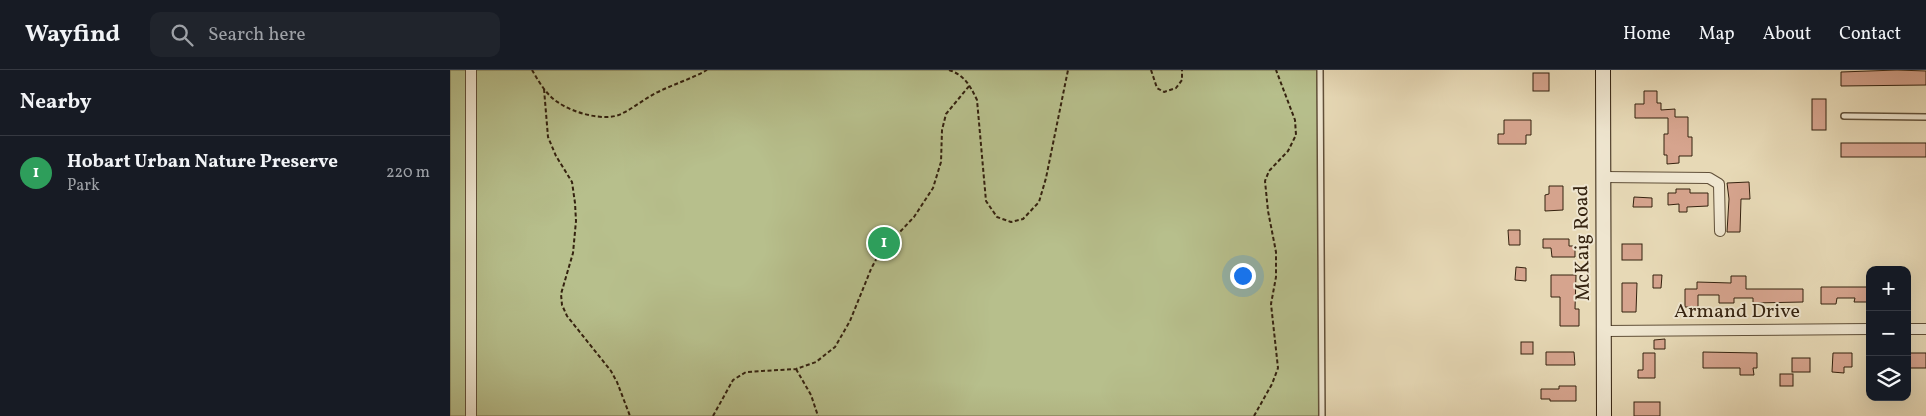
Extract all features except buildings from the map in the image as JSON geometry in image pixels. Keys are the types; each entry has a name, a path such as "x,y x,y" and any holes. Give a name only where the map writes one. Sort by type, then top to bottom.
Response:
{"street":[{"path":"471,70 471,416"},
{"name":"McKaig Road","path":"1603,70 1604,416"},
{"path":"1603,178 1709,178 1719,184 1720,231"},
{"name":"Armand Drive","path":"1605,331 1866,329"},
{"path":"1911,329 1926,329"}],"lane":[{"path":"1320,70 1322,416"},
{"path":"1844,116 1926,117"}],"path":[{"path":"532,70 544,89 558,103 601,118 620,115 657,93 694,78 707,70"},
{"path":"948,70 959,73 970,85 977,100 986,201 997,217 1011,222 1023,219 1038,202 1046,178 1068,70"},
{"path":"1152,70 1157,88 1164,92 1176,88 1182,80 1182,70"},
{"path":"1254,416 1272,384 1278,368 1271,304 1276,277 1276,252 1268,211 1265,181 1269,172 1288,151 1296,136 1295,120 1276,70"},
{"path":"713,416 733,380 746,372 796,369 816,362 835,347 850,322 871,268 879,254 914,217 933,188 941,162 942,130 946,114 970,85"},
{"path":"544,89 548,137 556,156 572,182 576,203 573,253 561,294 562,305 567,316 618,382 630,416"},
{"path":"796,369 811,394 818,416"}],"green space":[{"path":"450,70 1317,70 1321,416 450,416"}],"place":[{"name":"Hobart Urban Nature Preserve","path":"884,243"}]}
